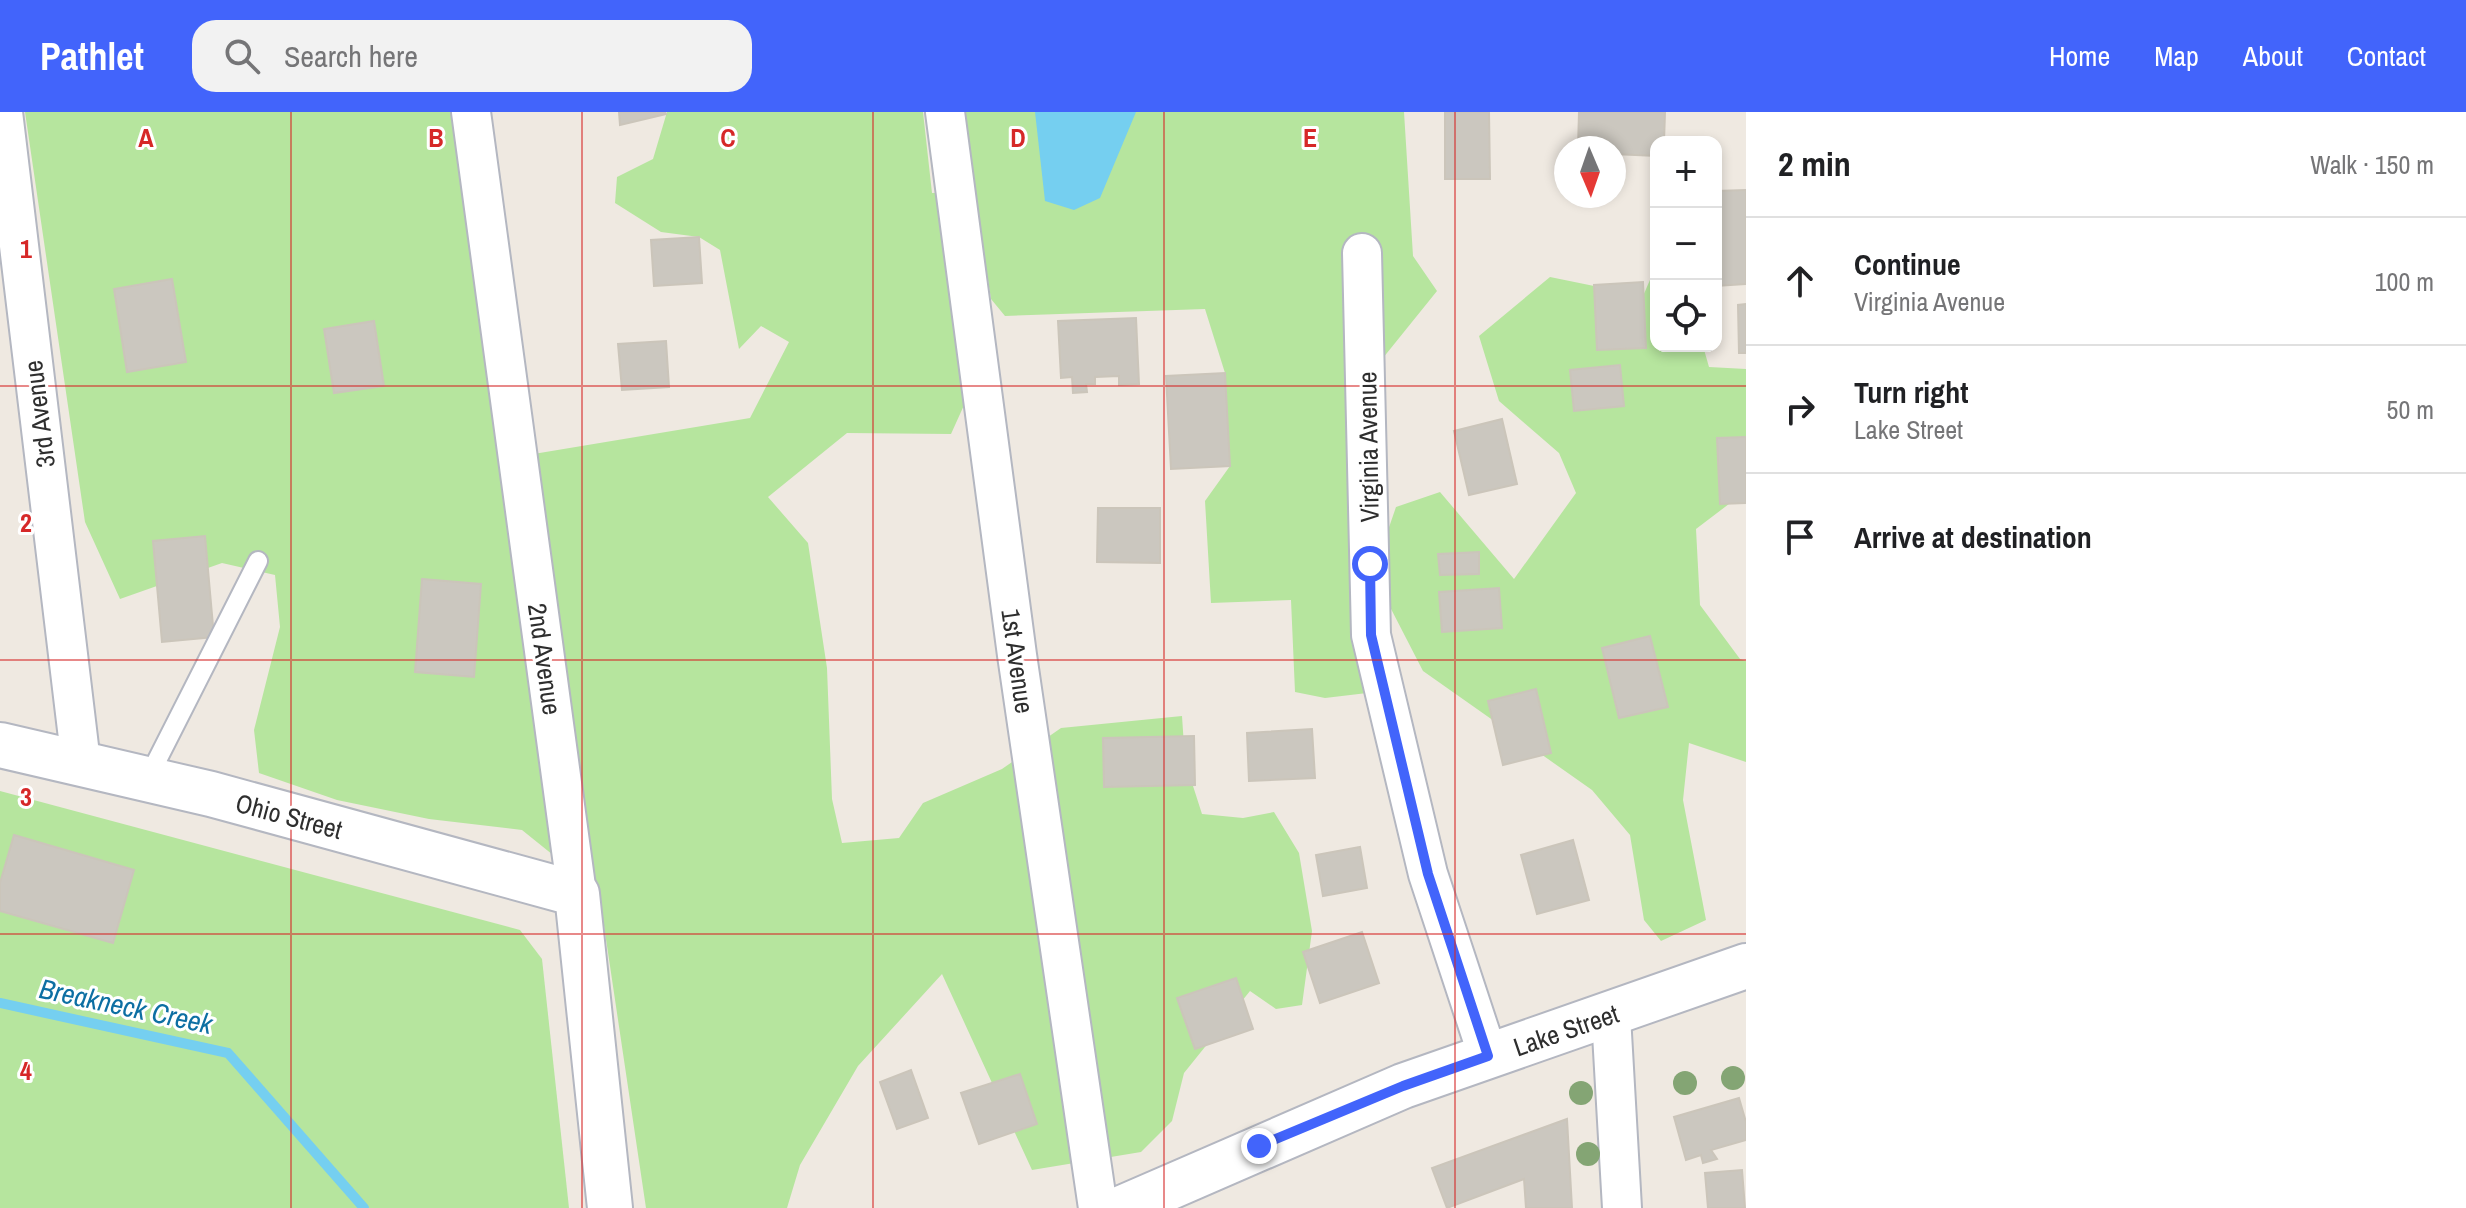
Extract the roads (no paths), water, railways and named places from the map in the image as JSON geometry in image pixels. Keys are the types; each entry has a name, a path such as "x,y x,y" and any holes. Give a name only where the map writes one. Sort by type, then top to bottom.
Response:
{"street":[{"name":"3rd Avenue","path":"3,112 81,763"},
{"name":"2nd Avenue","path":"471,112 577,894 610,1208"},
{"name":"1st Avenue","path":"945,112 1017,655 1098,1208"},
{"name":"Virginia Avenue","path":"1362,253 1371,635 1428,874 1488,1056"},
{"name":"Ohio Street","path":"0,745 211,794 577,894"},
{"name":"Lake Street","path":"1122,1208 1390,1091 1611,1016 1746,966"},
{"path":"1611,1016 1622,1208"}],"lane":[{"path":"147,780 258,561"}],"water":[{"path":"1035,112 1136,112 1100,198 1074,210 1045,201"}],"waterway":[{"name":"Breakneck Creek","path":"0,1003 228,1053 364,1208"}]}
